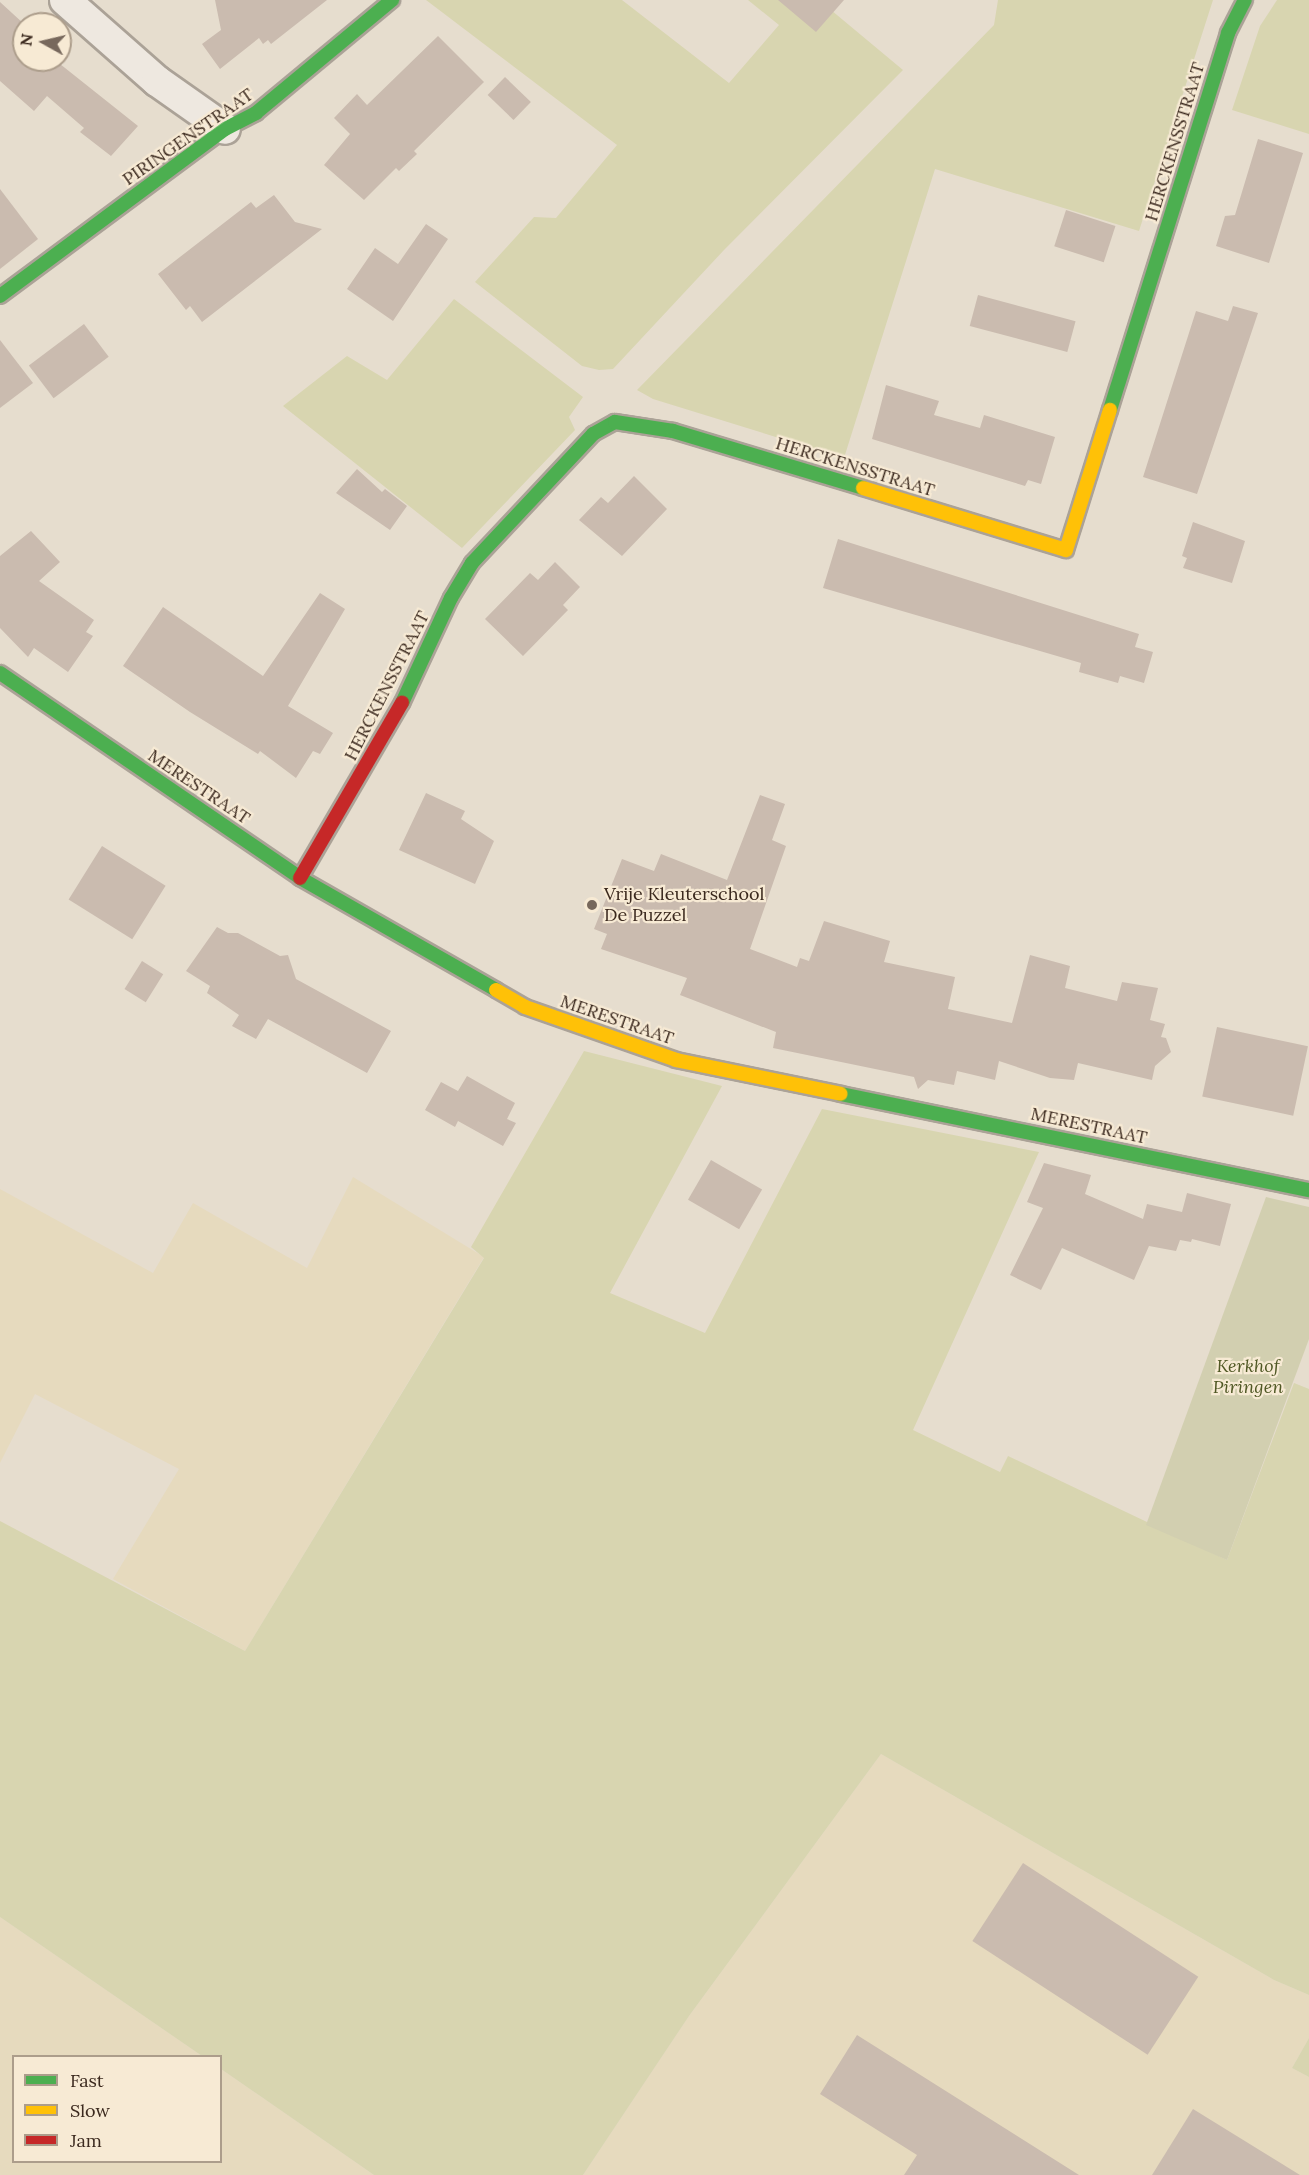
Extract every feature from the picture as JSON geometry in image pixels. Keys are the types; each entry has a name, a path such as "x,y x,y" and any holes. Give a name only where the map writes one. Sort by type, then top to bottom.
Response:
{"street":[{"path":"65,0 157,81 225,129"},
{"name":"PIRINGENSTRAAT","path":"0,296 225,129 256,113 330,55 392,0"},
{"name":"HERCKENSSTRAAT","path":"300,878 388,732 451,598 472,563 593,434 615,423 646,424 673,430 1066,550 1228,33 1245,0"},
{"name":"MERESTRAAT","path":"0,673 300,878 525,1007 676,1060 1309,1190"}],"shaded area":[{"path":"426,0 622,0 729,83 779,25 748,0 819,0 903,70 724,250 613,369 599,370 582,366 475,282 534,217 556,218 617,145"},
{"path":"998,0 1213,0 1139,231 935,169 844,458 653,399 637,390 994,25"},
{"path":"1277,0 1309,0 1309,134 1232,110 1260,26"},
{"path":"454,299 583,397 569,417 575,430 462,548 283,406 347,356 387,380"},
{"path":"584,1051 722,1086 610,1293 705,1333 822,1109 1039,1152 913,1430 1000,1472 1008,1456 1227,1560 1294,1383 1309,1389 1309,1995 1274,1980 881,1754 689,2016 583,2175 374,2175 222,2070 222,2055 201,2055 0,1917 0,1521 245,1651 484,1258 471,1247"},
{"path":"353,1177 484,1257 245,1651 113,1579 179,1469 35,1394 0,1463 0,1189 153,1273 193,1203 307,1268"},
{"path":"881,1754 1274,1980 1309,1995 1309,2038 1292,2068 1309,2077 1309,2175 583,2175 689,2016"},
{"path":"0,1917 201,2055 12,2055 12,2163 222,2163 222,2070 374,2175 0,2175"},
{"path":"1309,2038 1309,2077 1292,2068"}],"green space":[{"name":"Kerkhof Piringen","path":"1266,1197 1309,1207 1309,1339 1227,1560 1146,1525"}],"building":[{"path":"215,0 327,0 271,44 268,40 263,44 259,38 220,69 202,44 221,30"},
{"path":"778,0 844,0 816,32"},
{"path":"0,2 12,13 12,72 70,72 138,126 111,156 80,132 84,128 47,96 34,111 0,81"},
{"path":"438,36 484,82 414,151 417,154 399,171 396,168 364,200 324,165 350,134 334,118 357,94 367,105"},
{"path":"505,77 531,102 514,120 488,95"},
{"path":"1258,139 1303,153 1269,263 1216,246 1225,216 1235,215"},
{"path":"0,189 38,239 0,269"},
{"path":"274,195 295,222 322,229 202,322 190,306 186,310 158,274 251,202 256,208"},
{"path":"1066,210 1115,226 1104,262 1054,246"},
{"path":"426,224 448,239 393,321 347,289 375,248 398,264"},
{"path":"978,295 1076,321 1067,352 970,326"},
{"path":"1233,306 1258,313 1197,494 1143,477 1196,311 1228,321"},
{"path":"84,324 109,357 54,398 29,366"},
{"path":"0,340 33,383 0,408"},
{"path":"886,385 939,401 934,415 980,428 984,415 1055,437 1041,484 1028,480 1025,486 872,439"},
{"path":"357,469 382,492 385,489 407,506 390,530 336,493"},
{"path":"634,476 667,509 622,556 579,520 601,497 608,503"},
{"path":"1193,522 1245,541 1232,583 1183,568 1187,558 1182,556"},
{"path":"31,531 60,562 39,581 94,620 86,632 93,636 68,672 34,648 28,657 0,628 0,556"},
{"path":"838,539 1139,634 1135,647 1153,652 1144,683 1120,676 1118,683 1079,672 1081,663 823,588"},
{"path":"555,562 580,587 563,605 568,610 523,656 485,619 530,573 538,580"},
{"path":"320,593 345,609 288,706 333,733 320,754 313,751 296,778 260,751 258,754 190,712 123,666 163,607 263,676"},
{"path":"426,793 465,811 461,819 494,841 475,884 399,850"},
{"path":"760,795 785,804 772,840 786,846 750,949 797,967 800,958 809,961 824,921 890,941 884,962 955,977 948,1009 1012,1023 1030,955 1070,966 1065,988 1117,1001 1122,982 1158,988 1150,1020 1165,1024 1161,1037 1166,1038 1171,1052 1155,1066 1152,1080 1078,1063 1074,1080 1050,1078 999,1061 995,1080 957,1071 954,1085 928,1080 918,1089 914,1077 773,1048 776,1032 680,995 687,978 601,949 607,934 594,929 622,859 654,871 661,854 727,880"},
{"path":"102,846 166,886 132,939 69,899"},
{"path":"217,927 228,933 238,933 280,956 288,955 296,979 391,1031 367,1073 268,1019 256,1039 232,1026 239,1015 207,993 210,986 186,971"},
{"path":"142,961 163,974 146,1002 125,989"},
{"path":"1217,1027 1308,1046 1293,1116 1202,1096"},
{"path":"467,1076 515,1103 507,1119 516,1123 503,1146 458,1121 455,1127 425,1110 441,1082 458,1091"},
{"path":"711,1160 762,1190 739,1229 688,1200"},
{"path":"1044,1163 1091,1175 1085,1194 1143,1219 1147,1204 1182,1212 1187,1193 1231,1204 1220,1246 1192,1239 1191,1242 1180,1240 1176,1251 1149,1246 1134,1280 1062,1248 1041,1290 1010,1275 1043,1208 1027,1202"},
{"path":"1023,1863 1198,1977 1148,2055 972,1941"},
{"path":"857,2035 1079,2175 904,2175 917,2155 820,2094"},
{"path":"1193,2109 1300,2175 1152,2175"}],"traffic: fast":[{"path":"0,296 225,129 256,113 392,0"},
{"path":"1110,410 1228,33 1245,0"},
{"path":"402,703 451,598 472,563 593,434 615,422 673,431 863,488"},
{"path":"0,673 300,878 496,990"},
{"path":"841,1094 1309,1190"}],"traffic: slow":[{"path":"863,488 1066,550 1110,410"},
{"path":"496,990 525,1007 676,1060 841,1094"}],"traffic: jam":[{"path":"300,878 402,703"}],"place":[{"name":"Vrije Kleuterschool De Puzzel","path":"592,905"}]}
